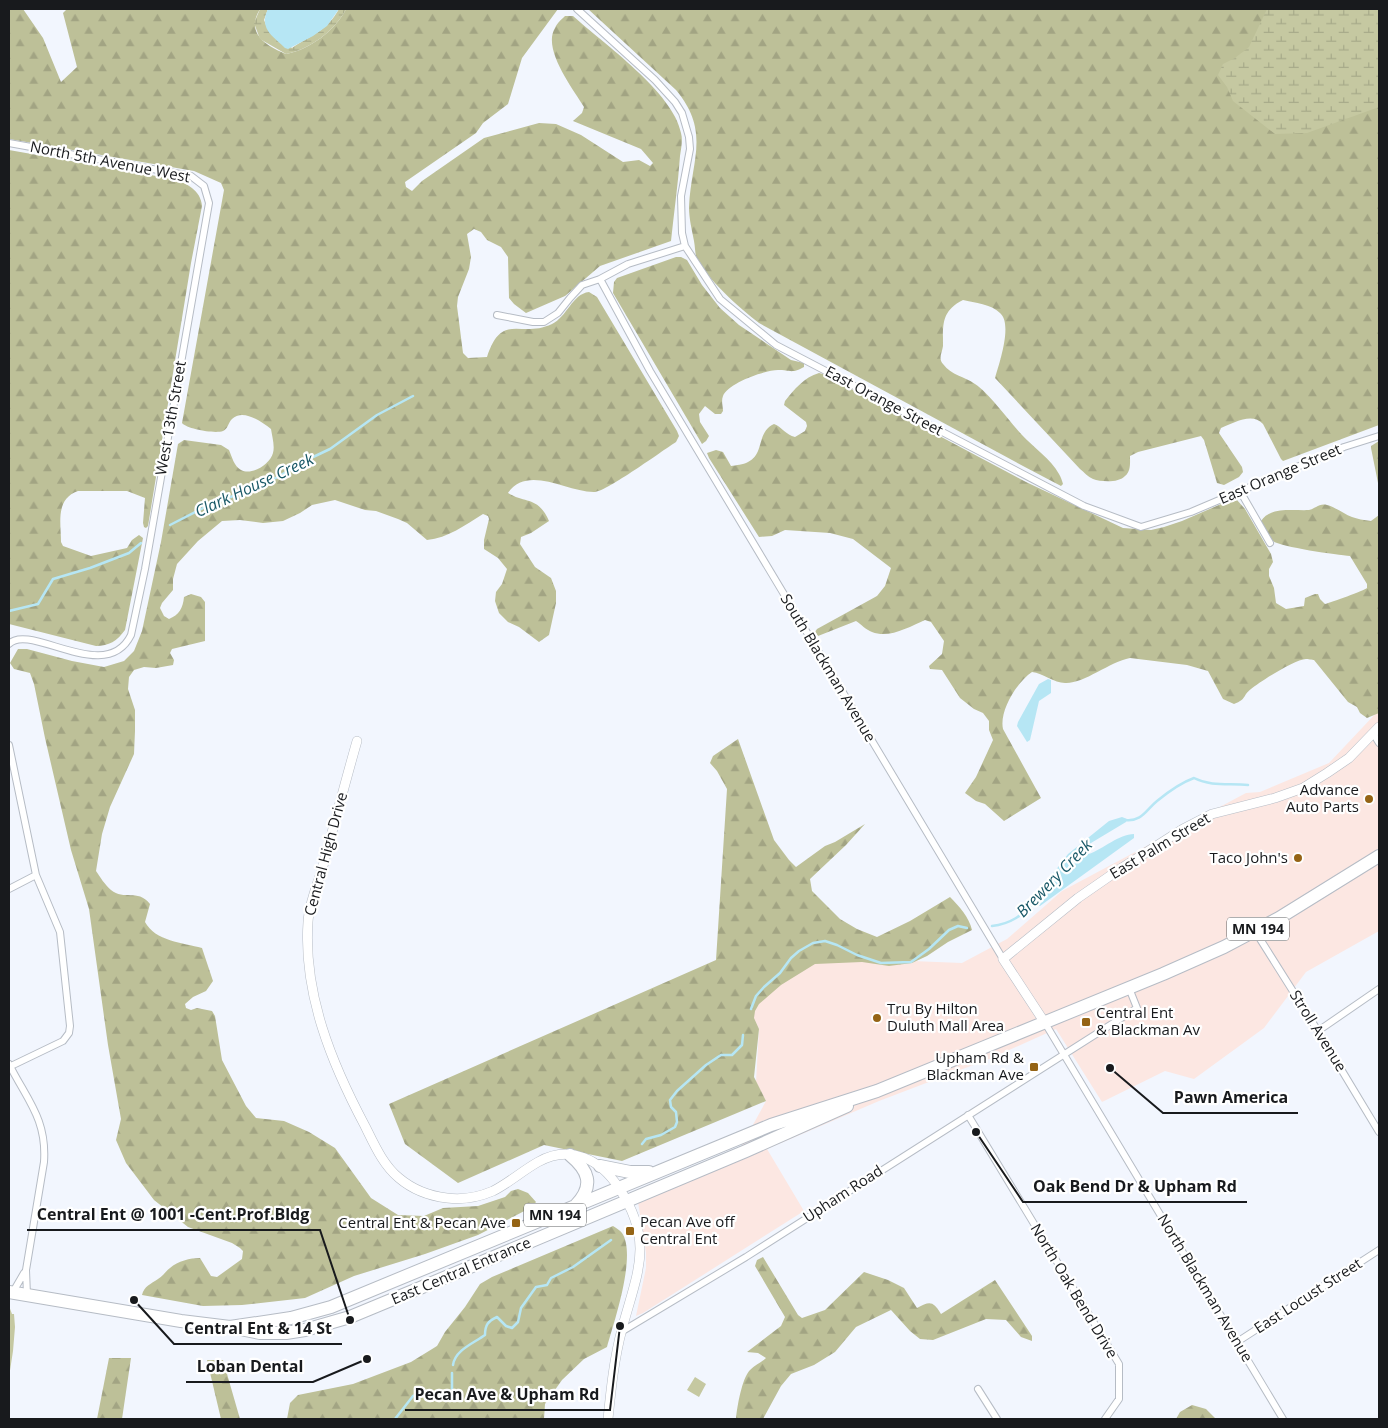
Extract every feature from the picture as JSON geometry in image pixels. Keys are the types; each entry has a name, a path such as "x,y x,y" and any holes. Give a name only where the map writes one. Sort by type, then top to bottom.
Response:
{"highway":[{"name":"East Central Entrance","path":"11,1292 189,1323 272,1334 305,1330 350,1317 822,1118 877,1091 1196,960 1255,931 1303,904 1379,856"},
{"name":"East Central Entrance","path":"230,1327 291,1318 331,1307 785,1119 877,1091"},
{"path":"570,1155 583,1168 587,1181 585,1192 574,1206"},
{"path":"600,1166 630,1172 659,1171"}],"street":[{"name":"East Orange Street","path":"577,9 664,88 682,112 689,136 690,149 681,196 682,233 685,246 720,299 776,344 1084,506 1141,526 1191,512 1344,447 1379,436"},
{"name":"North 5th Avenue West","path":"9,142 191,176 201,182 206,191"},
{"name":"West 13th Street","path":"9,644 15,639 29,640 72,651 98,655 116,652 127,643 133,626 145,569 209,204 206,191"},
{"path":"497,315 533,322 544,322 558,313 582,285 600,279 628,264 685,246"},
{"name":"South Blackman Avenue","path":"600,279 650,371 1003,959 1064,1054"},
{"path":"1240,491 1270,543"},
{"path":"1376,730 1379,743"},
{"name":"East Palm Street","path":"1003,959 1080,896 1176,834 1212,814 1275,798 1303,788 1349,758 1376,730"},
{"name":"Central High Drive","path":"357,741 308,918 306,949 316,1008 331,1056 380,1156 398,1177 415,1189 437,1197 462,1199 485,1194 554,1155 570,1155 590,1160 600,1166 619,1188 627,1201 637,1226 641,1246 638,1273 621,1332 610,1394 608,1419"},
{"path":"9,745 36,875 60,932 70,1026 69,1033 62,1041 9,1066 38,1118 45,1145 44,1162 26,1270 27,1294"},
{"path":"9,889 36,875"},
{"name":"Stroll Avenue","path":"1255,931 1379,1132"},
{"name":"Upham Road","path":"621,1332 746,1256 1137,1008 1129,988"},
{"path":"1318,1031 1379,990"},
{"name":"North Blackman Avenue","path":"1064,1054 1283,1419"},
{"name":"North Oak Bend Drive","path":"968,1115 1119,1364 1119,1399 1105,1419"},
{"name":"East Locust Street","path":"1237,1342 1379,1250"},
{"path":"11,1292 22,1280 26,1270"},
{"path":"978,1389 997,1419"}],"shaded area":[{"path":"1379,710 1379,931 1306,972 1264,1028 1194,1079 1165,1071 1102,1102 1056,1029 989,1059 879,1101 767,1149 804,1211 636,1316 646,1268 646,1253 638,1202 732,1163 766,1101 756,1082 759,1029 743,997 811,957 962,963 1007,939 1062,891 1246,793 1260,792 1329,763"}],"green space":[{"path":"9,9 23,9 43,38 61,82 77,67 63,13 67,9 260,9 256,17 256,32 265,43 286,54 304,48 321,38 336,24 346,9 558,9 522,58 508,104 483,123 476,133 405,182 406,187 412,191 422,181 484,138 539,123 556,124 581,135 623,162 639,160 650,166 653,163 641,149 573,121 582,113 584,107 560,69 552,47 552,37 555,28 565,16 573,16 619,54 652,86 676,118 681,133 682,144 671,241 600,266 565,296 526,313 509,298 508,257 501,247 487,240 481,232 474,229 467,234 471,257 469,269 458,297 457,306 463,353 468,358 487,357 493,343 506,330 541,328 552,324 562,316 578,297 589,292 597,297 679,436 676,442 622,478 595,492 537,480 526,481 516,485 508,493 536,504 545,513 549,521 521,537 520,544 535,567 551,578 556,591 556,603 549,635 539,642 519,627 508,622 499,613 495,601 496,592 502,584 507,569 498,558 484,549 488,516 483,514 449,534 427,540 407,523 398,519 335,500 312,505 283,521 263,523 240,520 222,521 198,541 177,564 173,579 173,590 160,608 164,616 169,619 180,611 184,597 191,594 201,597 205,602 205,641 172,649 170,653 174,660 173,665 156,668 144,667 134,670 129,677 128,689 135,710 134,754 110,807 102,834 96,871 111,890 121,895 135,895 145,899 150,904 145,922 155,933 170,940 202,948 213,981 206,991 193,997 185,1004 186,1008 212,1011 215,1016 222,1060 246,1106 256,1118 284,1121 309,1132 335,1148 371,1198 398,1215 424,1216 443,1208 478,1206 505,1197 511,1191 518,1189 528,1193 536,1202 532,1207 478,1235 354,1276 305,1298 242,1305 203,1306 142,1295 144,1289 180,1262 200,1258 211,1276 217,1277 242,1259 243,1251 232,1243 188,1227 154,1200 126,1163 116,1140 121,1119 108,1045 89,909 71,850 34,684 30,673 14,669 10,663 18,649 27,649 104,667 124,661 134,651 142,631 161,542 178,444 184,440 221,445 229,450 237,466 245,471 260,468 273,453 271,429 247,415 236,416 225,430 219,432 195,429 182,423 224,190 221,183 194,171 9,139"},
{"path":"260,9 268,9 264,20 269,32 292,48 324,28 339,9 346,9 336,24 321,38 304,48 286,54 260,39 254,23"},
{"path":"588,9 1379,9 1379,425 1283,461 1263,424 1254,419 1237,421 1221,428 1219,433 1242,467 1243,472 1239,477 1224,485 1217,483 1204,440 1201,436 1138,452 1130,456 1128,472 1119,480 1101,481 1093,479 1080,469 995,378 1004,344 1004,318 996,310 988,306 963,300 951,309 945,319 942,362 950,371 971,381 987,394 1022,435 1056,469 1063,484 1061,486 759,323 715,283 700,264 696,254 690,220 690,190 695,160 696,133 687,105 676,90"},
{"path":"1267,9 1379,9 1379,107 1307,133 1275,134 1233,101 1227,87 1218,75 1223,64 1235,58 1249,47"},
{"path":"9,150 173,179 196,191 201,200 202,206 148,526 144,527 143,523 145,498 127,491 78,491 66,500 61,512 61,542 63,546 91,556 127,548 132,540 139,535 143,538 125,630 116,640 105,645 96,646 9,624"},
{"path":"676,257 687,260 702,285 720,308 739,325 791,360 804,363 804,367 797,370 765,372 732,386 723,396 723,411 721,414 715,414 705,406 699,414 700,422 709,436 702,444 613,293 614,282 617,278"},
{"path":"819,373 1026,482 1123,528 1151,530 1164,527 1228,501 1237,500 1245,509 1271,554 1273,562 1269,569 1269,576 1274,588 1276,603 1286,609 1304,606 1305,598 1315,594 1318,594 1325,604 1365,589 1367,584 1350,556 1297,548 1273,541 1261,521 1265,516 1276,511 1309,510 1319,505 1327,505 1352,517 1371,521 1379,515 1379,713 1367,718 1360,713 1357,707 1348,702 1314,660 1307,659 1294,663 1269,676 1248,691 1241,701 1234,704 1223,699 1208,671 1187,665 1130,658 1088,677 1065,683 1032,672 1010,698 1002,722 1003,729 1041,798 1004,821 985,804 976,801 965,793 976,777 993,740 989,730 989,721 983,713 974,709 960,698 942,670 930,669 929,666 942,654 944,641 931,622 925,620 899,631 885,634 870,631 856,621 818,636 815,632 817,629 877,596 885,586 891,568 853,539 830,533 785,530 772,536 759,537 709,458 707,453 716,450 723,452 731,466 748,462 757,454 765,432 774,424 795,437 805,431 806,422 784,405 785,401 800,384"},
{"path":"1379,441 1379,488 1371,446"},
{"path":"738,739 774,840 796,867 825,846 865,824 810,879 812,891 840,919 857,929 877,937 910,921 950,897 966,916 972,930 912,963 889,966 862,962 815,964 781,985 759,1004 754,1018 759,1029 754,1077 766,1101 622,1161 544,1145 458,1183 405,1144 389,1104 716,960 727,789 710,763 713,756"},
{"path":"613,1226 622,1233 626,1243 627,1257 623,1289 607,1347 584,1359 562,1380 545,1404 544,1419 287,1419 290,1403 298,1395 353,1384 411,1362 437,1346 480,1284 492,1277"},
{"path":"763,1257 798,1315 802,1318 825,1310 864,1272 904,1288 917,1308 928,1303 936,1307 941,1314 995,1280 1032,1336 1032,1341 1021,1337 1006,1320 986,1319 933,1340 920,1339 891,1310 856,1327 835,1352 814,1365 791,1374 781,1386 763,1419 736,1419 740,1393 747,1374 766,1358 758,1353 747,1352 781,1326 785,1317 755,1266 757,1260"},
{"path":"9,1306 12,1314 14,1314 15,1327 9,1377"},
{"path":"109,1358 131,1358 122,1419 97,1419"},
{"path":"207,1360 223,1360 240,1419 221,1419"},
{"path":"695,1377 706,1384 699,1397 687,1390"},
{"path":"1192,1405 1206,1409 1216,1419 1176,1419 1180,1412"}],"water":[{"path":"268,9 339,9 327,26 313,36 288,49 268,31 265,21"},
{"path":"1048,679 1051,680 1051,693 1039,701 1030,740 1027,742 1017,726 1018,722 1039,684"},
{"path":"1122,817 1127,819 1126,822 1086,846 1083,849 1084,851 1089,854 1123,836 1134,834 1134,838 1040,906 1032,902 1068,854 1109,821"}],"waterway":[{"name":"Clark House Creek","path":"170,525 207,506 265,484 330,449 377,415 413,396"},
{"name":"Clark House Creek","path":"9,611 38,604 53,579 90,568 129,553 141,543"},
{"name":"Brewery Creek","path":"1125,820 1140,817 1170,791 1194,778 1214,784 1248,785"},
{"name":"Brewery Creek","path":"992,926 1016,918 1034,903"},
{"name":"Brewery Creek","path":"751,1009 756,996 780,973 791,958 813,943 825,941 881,963 911,962 929,949 949,930 958,926 967,928"},
{"name":"Brewery Creek","path":"642,1144 646,1139 661,1135 675,1127 677,1122 676,1112 671,1107 670,1100 677,1091 706,1065 721,1055 732,1055 742,1045 743,1035"},
{"name":"Brewery Creek","path":"453,1365 454,1360 461,1351 485,1335 486,1326 491,1320 497,1317 506,1326 512,1328 518,1322 521,1308 536,1287 547,1285 551,1278 573,1267 611,1240"},
{"name":"Brewery Creek","path":"395,1419 413,1396 425,1392 444,1397 452,1390 452,1373"}],"place":[{"name":"Advance Auto Parts","path":"1369,799"},
{"name":"Taco John's","path":"1298,858"},
{"name":"Tru By Hilton Duluth Mall Area","path":"877,1018"},
{"name":"Central Ent & Blackman Av","path":"1086,1022"},
{"name":"Upham Rd & Blackman Ave","path":"1034,1067"},
{"name":"Pawn America","path":"1110,1068"},
{"name":"Oak Bend Dr & Upham Rd","path":"976,1132"},
{"name":"Central Ent & Pecan Ave","path":"516,1223"},
{"name":"Pecan Ave off Central Ent","path":"630,1231"},
{"name":"Central Ent & 14 St","path":"134,1300"},
{"name":"Central Ent @ 1001 -Cent.Prof.Bldg","path":"350,1320"},
{"name":"Pecan Ave & Upham Rd","path":"620,1326"},
{"name":"Loban Dental","path":"367,1359"}]}
